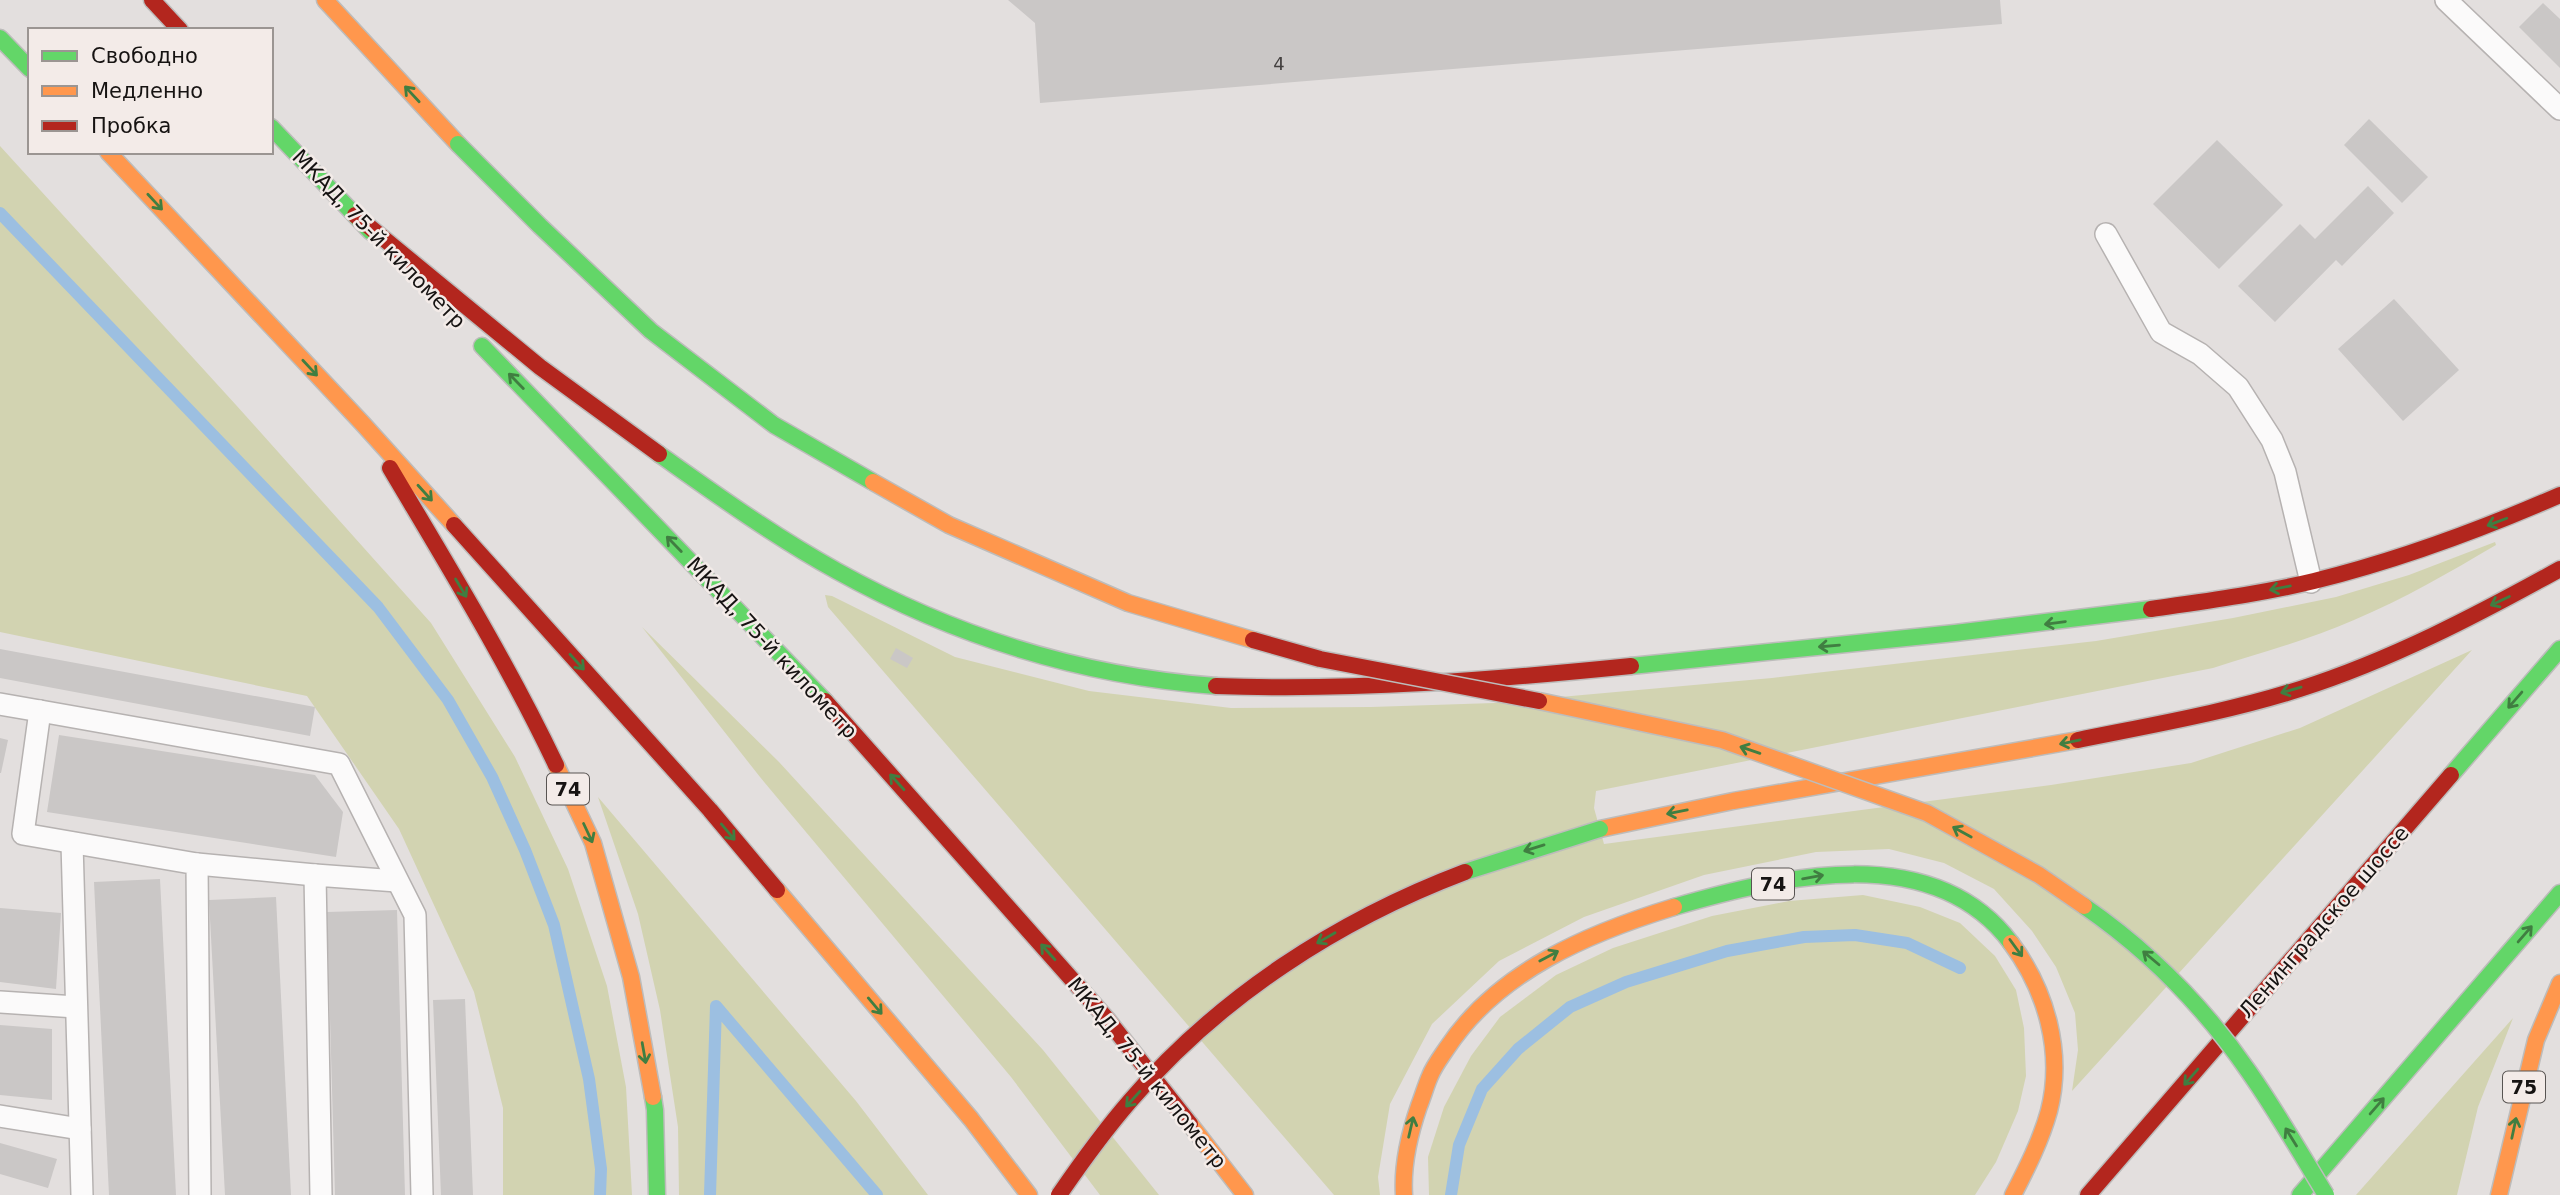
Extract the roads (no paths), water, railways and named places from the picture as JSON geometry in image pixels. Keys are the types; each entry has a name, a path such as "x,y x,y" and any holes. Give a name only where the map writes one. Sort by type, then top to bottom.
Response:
{"main road":[{"path":"152,0 178,28"},
{"path":"325,0 458,144 651,331 774,425 949,525 1128,603 1320,659 1617,716 1722,740 1927,813 2039,876 2098,916 2158,964 2249,1072 2326,1195"},
{"path":"0,38 28,67"},
{"name":"МКАД, 75-й километр","path":"273,129 452,315"},
{"path":"110,154 363,424 710,810 971,1119 1029,1195"},
{"path":"355,215 568,389 724,501 811,557 884,598 1015,648 1083,667 1150,679 1223,687 1272,688 1461,682 1984,632 2229,597 2311,582 2446,542 2560,495"},
{"name":"МКАД, 75-й километр","path":"471,335 810,684 1107,1019 1245,1195"},
{"name":"74","path":"363,424 482,622 525,701 593,843 631,977 654,1110 657,1195"},
{"path":"1059,1195 1129,1102 1186,1043 1236,999 1294,957 1352,923 1417,891 1535,847 1600,829 1726,802 2051,746 2245,704 2319,682 2383,656 2518,593 2560,569"},
{"name":"Ленинградское шоссе","path":"2088,1195 2560,649"},
{"name":"74","path":"1404,1195 1407,1144 1417,1102 1432,1071 1465,1019 1502,986 1545,957 1654,914 1713,896 1774,884 1828,875 1871,873 1914,879 1945,890 1977,907 2004,932 2027,963 2042,993 2050,1027 2052,1096 2039,1142 2013,1195"},
{"path":"2300,1195 2560,893"},
{"name":"75","path":"2499,1195 2536,1040 2560,983"}],"lane":[{"path":"2446,0 2560,109"},
{"path":"2106,234 2161,332 2200,354 2238,387 2272,440 2284,472 2311,582"},
{"path":"0,704 339,764 415,915 422,1195"},
{"path":"40,712 23,834 197,864 397,881"},
{"path":"72,843 82,1195"},
{"path":"197,864 200,1195"},
{"path":"315,876 321,1195"},
{"path":"0,1002 76,1007"},
{"path":"0,1116 80,1129"}],"waterway":[{"path":"0,213 378,607 448,700 492,777 525,850 554,925 589,1079 601,1169 600,1195"},
{"path":"1451,1195 1459,1145 1482,1089 1518,1049 1570,1007 1626,982 1727,951 1804,937 1855,935 1907,943 1960,968"},
{"path":"710,1195 716,1006 877,1195"}]}
